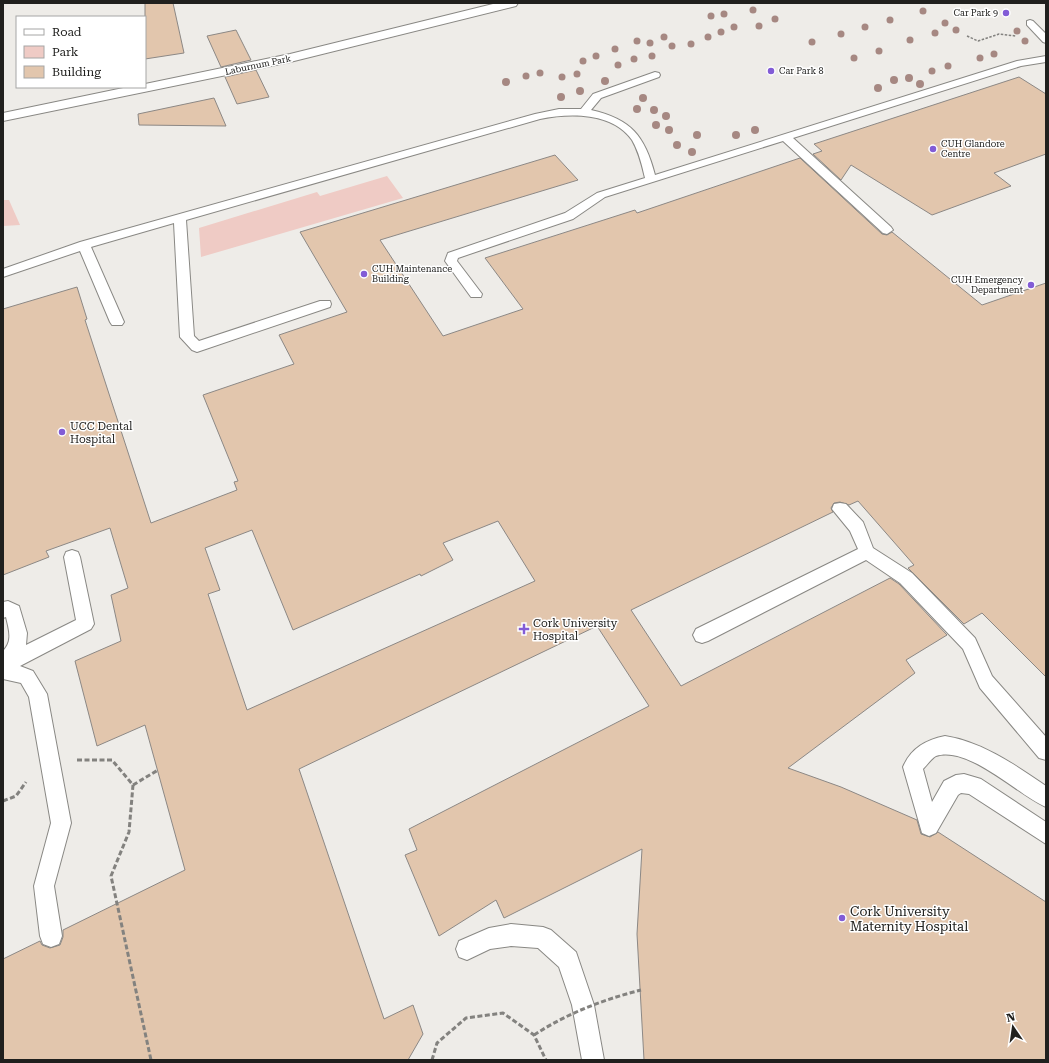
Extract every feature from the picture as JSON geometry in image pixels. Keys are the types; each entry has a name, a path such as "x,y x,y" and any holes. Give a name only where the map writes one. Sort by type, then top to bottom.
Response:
{"street":[{"name":"Laburnum Park","path":"146,88 290,58 476,7 512,3"},
{"name":"Laburnum Park","path":"3,117 144,88"}],"lane":[{"path":"1030,23 1045,39"},
{"path":"476,294 451,260 452,256 568,216 601,195 786,138 1020,63 1046,59"},
{"path":"584,112 597,96 655,75"},
{"path":"3,273 84,245 539,116 562,111 584,112 608,118 623,127 634,136 644,155 651,180"},
{"path":"786,138 887,230"},
{"path":"180,218 187,337 197,347 325,304"},
{"path":"84,245 117,322"},
{"path":"840,509 857,527 867,552 906,578 969,644 986,682 1046,751"},
{"path":"702,635 867,552"},
{"path":"3,666 85,624 72,557"},
{"path":"3,610 8,609 14,611 20,639 19,647 3,663"},
{"path":"3,671 13,672 27,677 34,685 38,694 52,770 60,823 44,886 51,936"},
{"path":"1046,797 968,750 953,745 933,747 922,755 913,767 929,826 951,788 956,783 961,782 974,786 1046,834"},
{"path":"467,949 489,939 511,935 543,938 568,960 583,1005 593,1060"}],"path":[{"path":"967,36 978,41 999,34 1045,39"},
{"path":"3,801 16,796 28,780 79,759 112,760 133,784 129,832 111,876 151,1060"},
{"path":"133,784 158,770"},
{"path":"534,1035 558,1018 598,1002 641,990"},
{"path":"432,1060 437,1043 466,1018 502,1013 534,1035 546,1060"}],"green space":[{"path":"387,176 403,198 201,257 199,228 317,192 320,196"},
{"path":"3,200 9,200 20,225 3,226"}],"building":[{"path":"145,3 173,3 184,53 146,59"},
{"path":"236,30 251,60 221,67 207,36"},
{"path":"256,70 269,97 237,104 225,77"},
{"name":"CUH Glandore Centre","path":"1019,77 1046,94 1046,154 994,173 1011,186 932,215 851,165 841,180 813,154 822,151 814,144"},
{"path":"214,98 226,126 139,125 138,114"},
{"path":"555,155 578,180 380,240 443,336 523,309 485,258 635,210 637,213 800,158 882,234 887,235 892,232 982,305 1046,283 1046,677 982,613 964,624 908,568 914,565 858,501 849,505 840,502 834,503 831,508 833,512 631,610 681,686 890,578 899,584 947,635 906,660 915,673 788,768 841,787 917,820 921,834 930,837 938,832 1046,902 1046,1060 644,1060 637,934 642,849 504,918 496,900 439,936 405,855 417,850 409,829 649,706 597,626 299,769 384,1019 413,1005 423,1034 408,1060 3,1060 3,959 40,941 42,945 50,948 60,945 63,937 63,930 185,870 145,725 97,746 75,661 121,641 111,595 128,588 110,528 46,551 49,557 3,575 3,309 77,287 87,319 85,320 151,523 237,490 234,482 238,481 203,395 294,364 279,335 347,312 300,232","holes":["498,521 535,581 247,710 208,594 220,590 205,548 252,530 293,630 420,574 421,576 453,560 443,543"]}],"place":[{"name":"Car Park 9","path":"1006,13"},
{"name":"Car Park 8","path":"771,71"},
{"name":"CUH Glandore Centre","path":"933,149"},
{"name":"CUH Maintenance Building","path":"364,274"},
{"name":"CUH Emergency Department","path":"1031,285"},
{"name":"UCC Dental Hospital","path":"62,432"},
{"name":"Cork University Hospital","path":"524,629"},
{"name":"Cork University Maternity Hospital","path":"842,918"}]}
